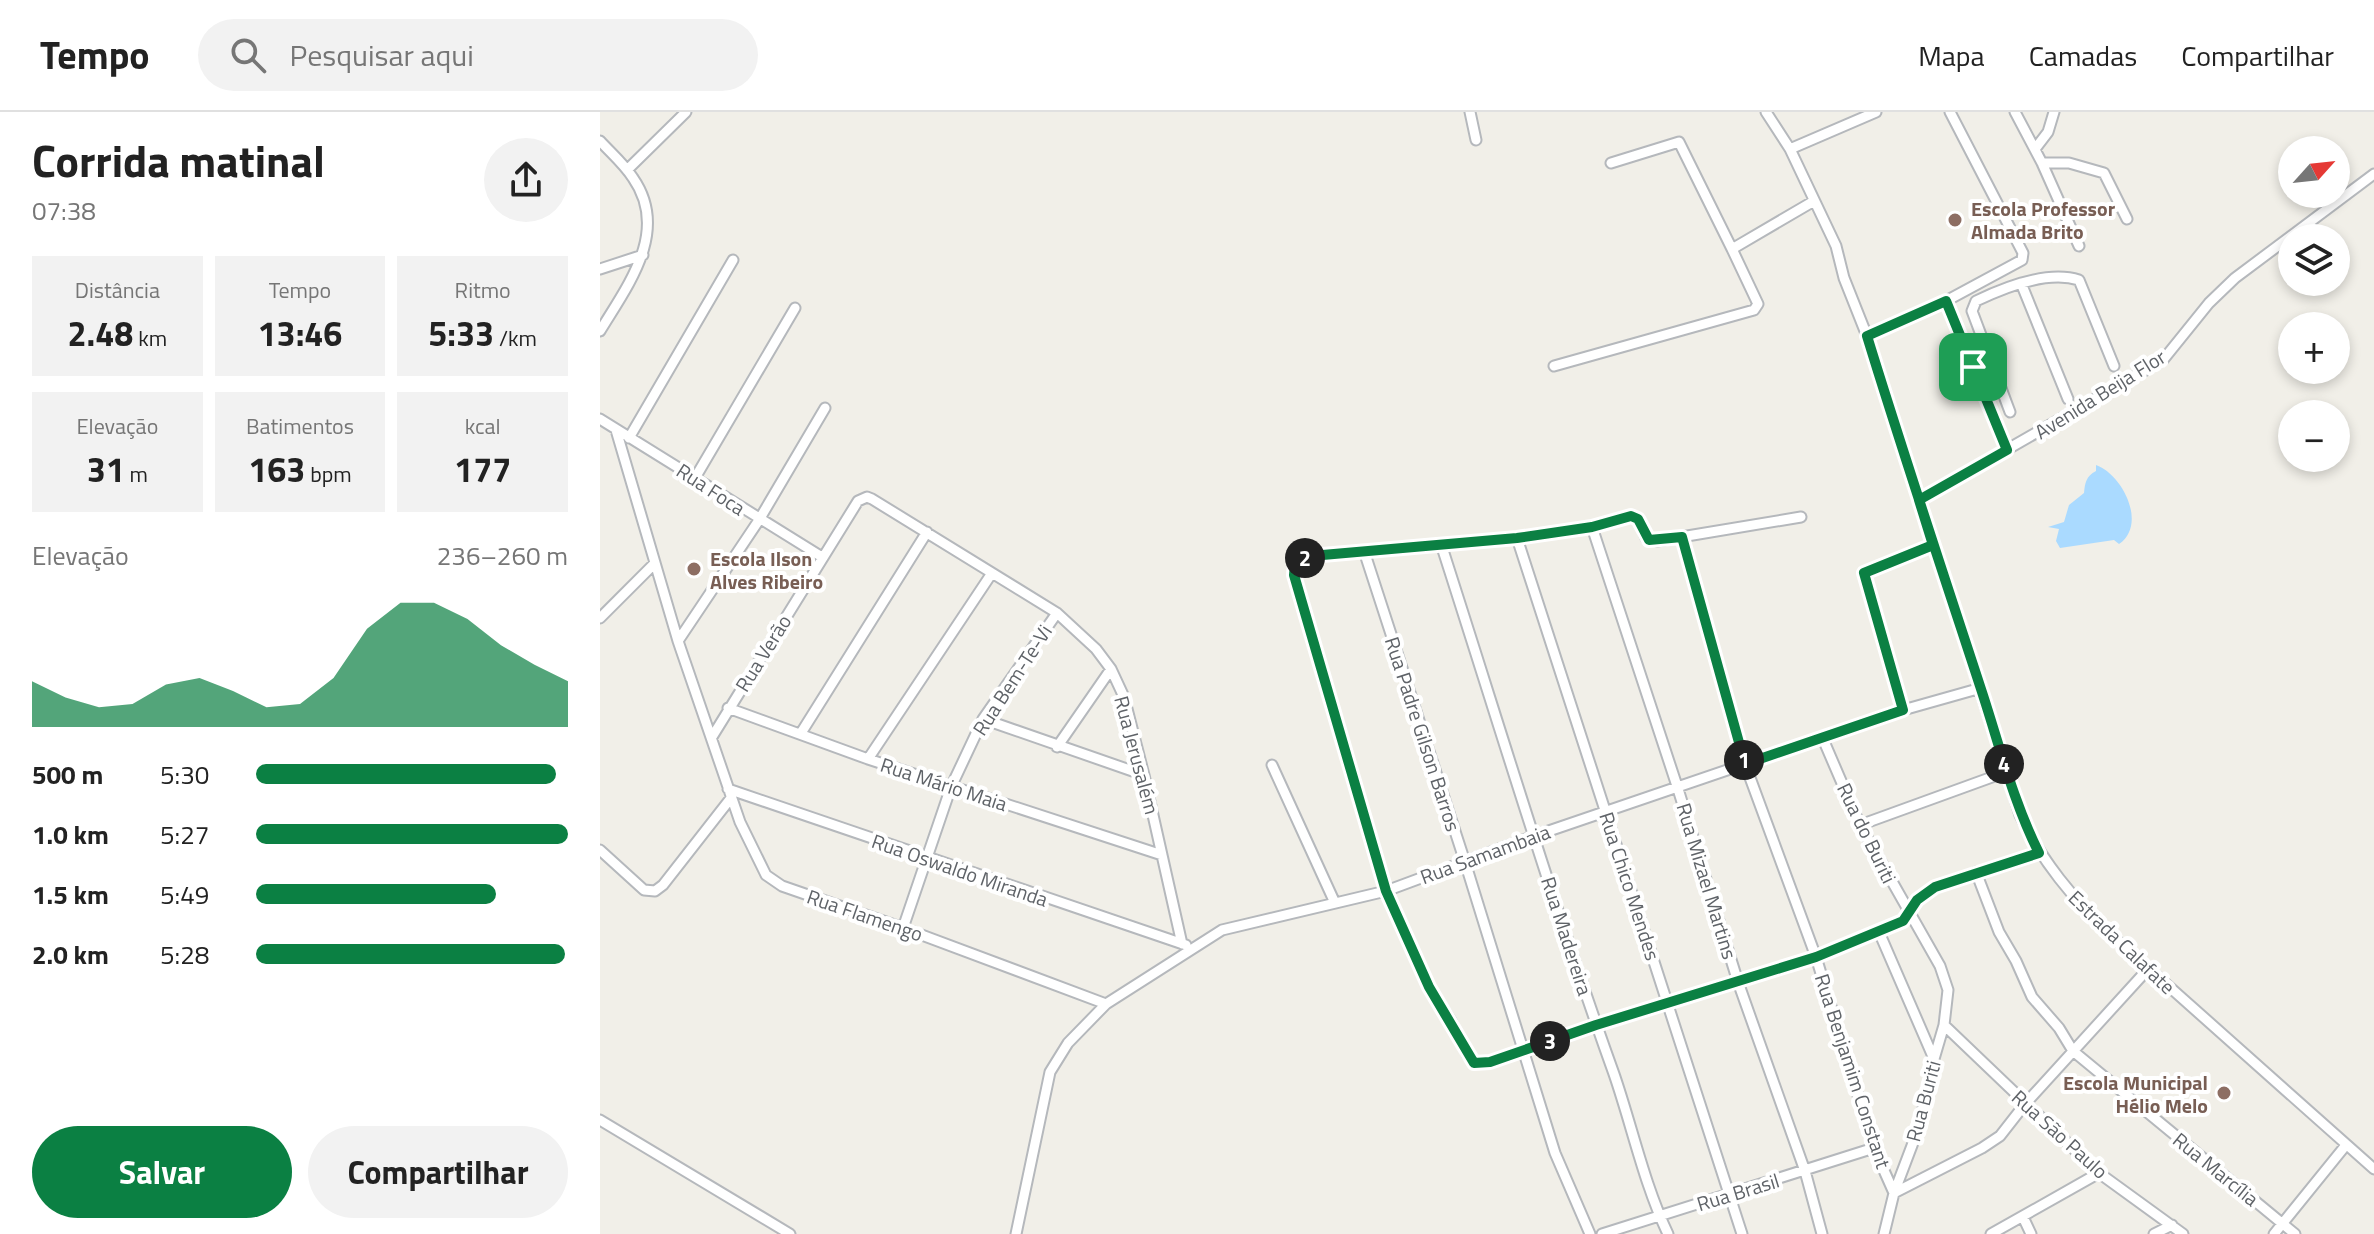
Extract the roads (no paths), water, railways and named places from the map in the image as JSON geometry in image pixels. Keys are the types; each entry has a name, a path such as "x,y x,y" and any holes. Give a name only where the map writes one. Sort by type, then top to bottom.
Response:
{"street":[{"path":"627,170 686,112"},
{"path":"1470,112 1476,140"},
{"name":"Estrada Calafate","path":"1766,112 1790,149 1836,246 2020,815 2039,853 2080,905 2374,1169"},
{"path":"1790,149 1876,112"},
{"path":"1867,336 1946,301 2022,260 2023,253 1950,112"},
{"path":"2015,112 2079,246"},
{"path":"2035,149 2048,132 2054,112"},
{"path":"600,141 638,186 646,209 648,235 643,255 600,331"},
{"path":"1554,366 1752,311 1758,304 1679,142 1611,163"},
{"path":"2042,163 2069,163 2104,173 2127,219"},
{"name":"Avenida Beija Flor","path":"1919,500 2163,360 2209,303 2235,278 2374,174"},
{"path":"1732,249 1814,201"},
{"path":"600,269 643,255"},
{"path":"629,438 733,260"},
{"path":"2010,412 1972,311 1973,305 1984,298 2021,283 2054,277 2079,280 2114,366"},
{"path":"2021,283 2068,399"},
{"path":"1946,301 2007,450"},
{"path":"695,478 795,308"},
{"path":"1973,367 1991,361"},
{"path":"678,641 759,520 825,408"},
{"name":"Rua Foca","path":"600,419 822,557"},
{"path":"600,428 613,429"},
{"name":"Rua Flamengo","path":"613,429 678,641 730,794 750,845 766,875 782,886 1106,1004"},
{"name":"Rua Verão","path":"712,737 858,501 867,497 872,499"},
{"name":"Rua Jerusalém","path":"872,499 1057,613 1096,649 1111,669 1124,697 1182,944"},
{"path":"1801,517 1649,540 1638,519 1631,516 1592,527 1517,538 1311,556 1295,564 1294,575 1386,891 1429,987 1470,1059 1480,1064 1816,957 1903,921 1923,894 1935,887 2039,853"},
{"name":"Rua Mizael Martins","path":"1592,527 1738,982 1805,1171 1822,1234"},
{"path":"801,733 927,532"},
{"name":"Rua Benjamim Constant","path":"1682,537 1745,764 1816,957 1874,1148 1894,1193"},
{"name":"Rua Chico Mendes","path":"1517,538 1742,1234"},
{"name":"Rua Madereira","path":"1441,544 1596,1025 1630,1120 1659,1216 1668,1234"},
{"path":"1903,710 1864,573 1933,545"},
{"name":"Rua Padre Gilson Barros","path":"1364,551 1555,1153 1590,1234"},
{"path":"600,618 654,564"},
{"path":"868,759 992,573"},
{"name":"Rua Bem-Te-Vi","path":"903,928 951,787 983,719 1057,613"},
{"path":"1057,747 1111,669"},
{"name":"Rua Samambaia","path":"1016,1234 1050,1072 1068,1043 1106,1004 1222,930 1386,891 1534,836 1903,710 1981,688"},
{"name":"Rua Mário Maia","path":"728,708 868,759 1162,855"},
{"path":"983,719 1144,775"},
{"name":"Rua do Buriti","path":"1823,739 1860,825 1940,966"},
{"path":"1272,765 1335,903"},
{"path":"1860,825 2006,772"},
{"path":"600,850 644,890 655,891 663,885 730,794"},
{"name":"Rua Oswaldo Miranda","path":"730,794 1193,948"},
{"name":"Rua Marcília","path":"1976,872 1999,932 2032,997 2059,1028 2073,1051 2295,1234"},
{"path":"1879,932 1934,1059"},
{"name":"Rua Buriti","path":"1884,1234 1894,1193 1919,1127 1944,1025 1948,990 1940,966"},
{"path":"1894,1193 2000,1136 2025,1104 2148,969"},
{"name":"Rua São Paulo","path":"1944,1025 2099,1173 2183,1234"},
{"path":"600,1120 790,1234"},
{"path":"2274,1234 2346,1145"},
{"name":"Rua Brasil","path":"1602,1234 1874,1148"},
{"path":"1991,1234 2099,1173"},
{"path":"2023,1217 2031,1234"},
{"path":"2154,1234 2172,1225"}],"water":[{"path":"2096,465 2115,478 2128,500 2131,524 2127,535 2119,544 2114,540 2060,548 2056,541 2059,529 2048,527 2064,522 2069,505 2084,493"}],"place":[{"name":"Escola Professor Almada Brito","path":"1955,220"},
{"name":"Escola Ilson Alves Ribeiro","path":"694,569"},
{"name":"Escola Municipal Hélio Melo","path":"2224,1093"}]}
